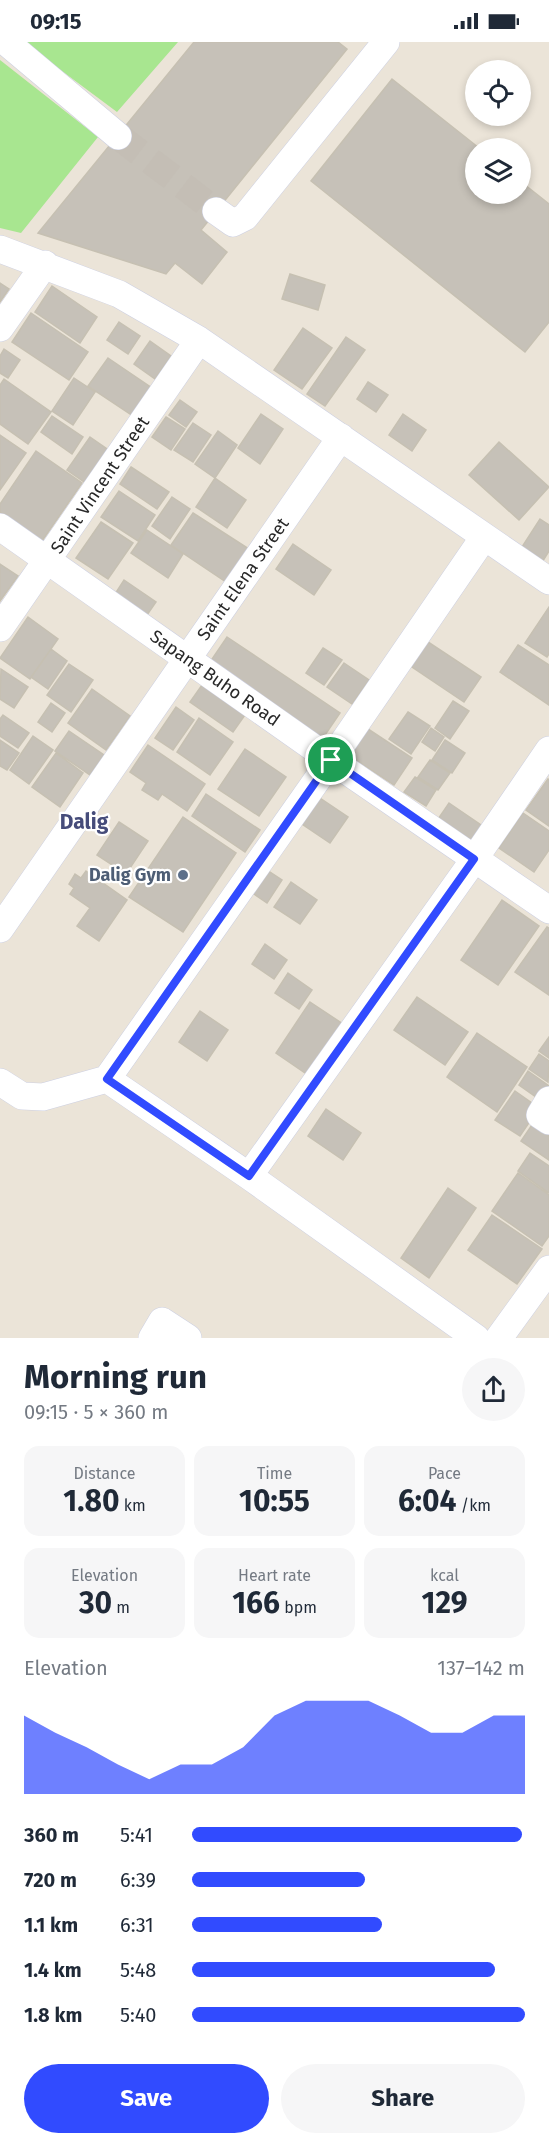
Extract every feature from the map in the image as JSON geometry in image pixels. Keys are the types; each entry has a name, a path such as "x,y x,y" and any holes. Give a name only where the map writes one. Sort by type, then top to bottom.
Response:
{"street":[{"path":"6,42 118,136"},
{"path":"216,211 233,223 245,217 386,42"},
{"path":"0,249 45,264 119,294 199,340 549,581"},
{"path":"0,328 45,264"},
{"name":"Saint Vincent Street","path":"0,628 199,340"},
{"name":"Saint Elena Street","path":"0,929 341,437"},
{"name":"Sapang Buho Road","path":"0,527 549,910"},
{"path":"0,1082 22,1096 43,1097 107,1079 484,537"},
{"path":"249,1176 549,750"},
{"path":"107,1079 249,1176 476,1338"},
{"path":"549,1100 540,1115 549,1121"},
{"path":"499,1338 549,1269"},
{"path":"152,1338 162,1321 188,1338"}],"green space":[{"path":"23,42 178,42 117,112"},
{"path":"0,60 98,137 21,233 0,228"}],"building":[{"path":"194,42 338,42 347,49 201,230 227,252 202,284 175,263 166,274 38,233"},
{"path":"392,79 466,138 465,204 531,204 531,190 549,204 549,322 525,352 311,181"},
{"path":"290,274 325,285 318,310 282,299"},
{"path":"0,283 9,289 0,302"},
{"path":"52,286 97,317 80,343 35,312"},
{"path":"31,313 88,352 69,380 12,342"},
{"path":"119,322 140,336 128,354 107,340"},
{"path":"303,328 332,348 302,389 274,370"},
{"path":"346,337 365,350 325,406 307,394"},
{"path":"150,341 171,356 155,379 134,364"},
{"path":"4,349 20,360 8,378 0,373 0,356"},
{"path":"108,358 152,388 133,416 88,386"},
{"path":"74,378 95,392 73,425 52,411"},
{"path":"4,379 51,412 28,444 0,424 0,385"},
{"path":"368,382 388,395 376,412 357,399"},
{"path":"180,400 197,412 186,427 169,415"},
{"path":"261,414 283,429 260,464 238,448"},
{"path":"403,414 426,430 412,451 389,435"},
{"path":"52,416 83,437 72,454 41,432"},
{"path":"166,417 185,429 171,450 152,437"},
{"path":"193,423 211,435 193,462 174,450"},
{"path":"218,431 237,445 215,478 195,464"},
{"path":"0,435 26,453 0,490"},
{"path":"90,437 110,451 87,484 67,470"},
{"path":"499,442 549,487 519,520 469,475"},
{"path":"36,451 82,483 42,541 0,512 0,504"},
{"path":"131,467 169,492 157,509 120,484"},
{"path":"215,478 246,500 227,528 196,507"},
{"path":"119,491 155,515 138,541 101,517"},
{"path":"172,497 190,509 170,539 152,526"},
{"path":"193,513 249,549 226,582 171,545"},
{"path":"540,519 549,525 549,551 541,564 520,550"},
{"path":"101,522 133,543 108,579 76,558"},
{"path":"147,530 183,554 168,578 131,553"},
{"path":"293,544 331,570 314,595 276,569"},
{"path":"0,564 18,576 0,601"},
{"path":"124,580 156,602 147,615 115,594"},
{"path":"549,607 549,654 547,657 525,643"},
{"path":"28,617 58,639 30,679 0,658"},
{"path":"227,637 340,713 323,738 210,662"},
{"path":"425,640 481,677 464,702 409,665"},
{"path":"518,645 549,665 549,705 500,672"},
{"path":"323,648 342,660 324,685 306,673"},
{"path":"51,649 67,661 48,689 31,677"},
{"path":"344,663 369,680 352,704 327,687"},
{"path":"69,664 93,680 71,712 47,695"},
{"path":"1,669 28,687 14,708 0,699"},
{"path":"202,685 245,715 233,732 190,702"},
{"path":"92,689 130,716 106,750 68,723"},
{"path":"453,701 469,711 450,739 435,728"},
{"path":"51,703 65,713 52,732 38,722"},
{"path":"176,707 194,720 173,750 155,738"},
{"path":"408,712 430,726 411,754 389,739"},
{"path":"3,715 29,733 18,748 0,736 0,719"},
{"path":"199,718 233,742 210,775 177,752"},
{"path":"365,727 412,758 394,785 347,754"},
{"path":"431,728 444,737 435,751 422,742"},
{"path":"69,731 104,755 90,775 55,751"},
{"path":"33,736 53,750 29,784 10,770"},
{"path":"0,740 19,753 7,770 0,766"},
{"path":"445,740 465,753 452,773 432,760"},
{"path":"148,745 205,784 187,811 162,794 158,800 142,790 146,783 130,772"},
{"path":"245,749 286,777 259,816 218,789"},
{"path":"56,753 83,773 60,807 32,787"},
{"path":"430,760 450,773 438,790 418,777"},
{"path":"415,777 436,790 426,806 404,792"},
{"path":"549,780 549,826 526,810"},
{"path":"206,794 260,830 245,852 192,816"},
{"path":"314,794 348,817 330,843 296,820"},
{"path":"449,803 484,827 470,848 434,825"},
{"path":"523,813 549,831 549,850 534,872 499,848"},
{"name":"Dalig Gym","path":"183,817 236,853 183,932 129,897"},
{"path":"119,822 148,841 126,874 97,855"},
{"path":"267,870 282,880 267,903 251,892"},
{"path":"86,871 127,900 99,941 77,926 90,908 70,894 74,888 69,884 75,874 81,878"},
{"path":"291,882 317,900 300,924 274,907"},
{"path":"502,900 539,926 498,985 461,960"},
{"path":"547,927 549,928 549,995 515,972"},
{"path":"265,944 287,960 274,979 252,964"},
{"path":"288,973 312,990 299,1009 275,993"},
{"path":"417,997 468,1032 445,1065 394,1030"},
{"path":"310,1002 343,1024 308,1075 276,1053"},
{"path":"200,1011 228,1030 207,1061 179,1042"},
{"path":"477,1033 527,1067 497,1112 447,1077"},
{"path":"549,1037 549,1058 539,1051"},
{"path":"539,1054 549,1061 548,1082 529,1069"},
{"path":"528,1071 549,1086 549,1093 543,1102 519,1085"},
{"path":"515,1091 539,1108 520,1136 495,1120"},
{"path":"326,1109 361,1133 343,1160 308,1136"},
{"path":"536,1119 549,1127 549,1160 521,1141"},
{"path":"530,1153 549,1166 549,1193 518,1171"},
{"path":"518,1173 549,1195 549,1236 542,1246 492,1211"},
{"path":"448,1188 476,1208 429,1278 401,1258"},
{"path":"492,1215 542,1249 517,1284 468,1250"}],"tunnel":[{"path":"118,136 216,211"}],"place":[{"name":"Dalig Gym","path":"183,875"}],"district":[{"name":"Dalig","path":"84,822"}],"route":[{"path":"331,760 474,859 249,1176 107,1079 331,760"}]}
